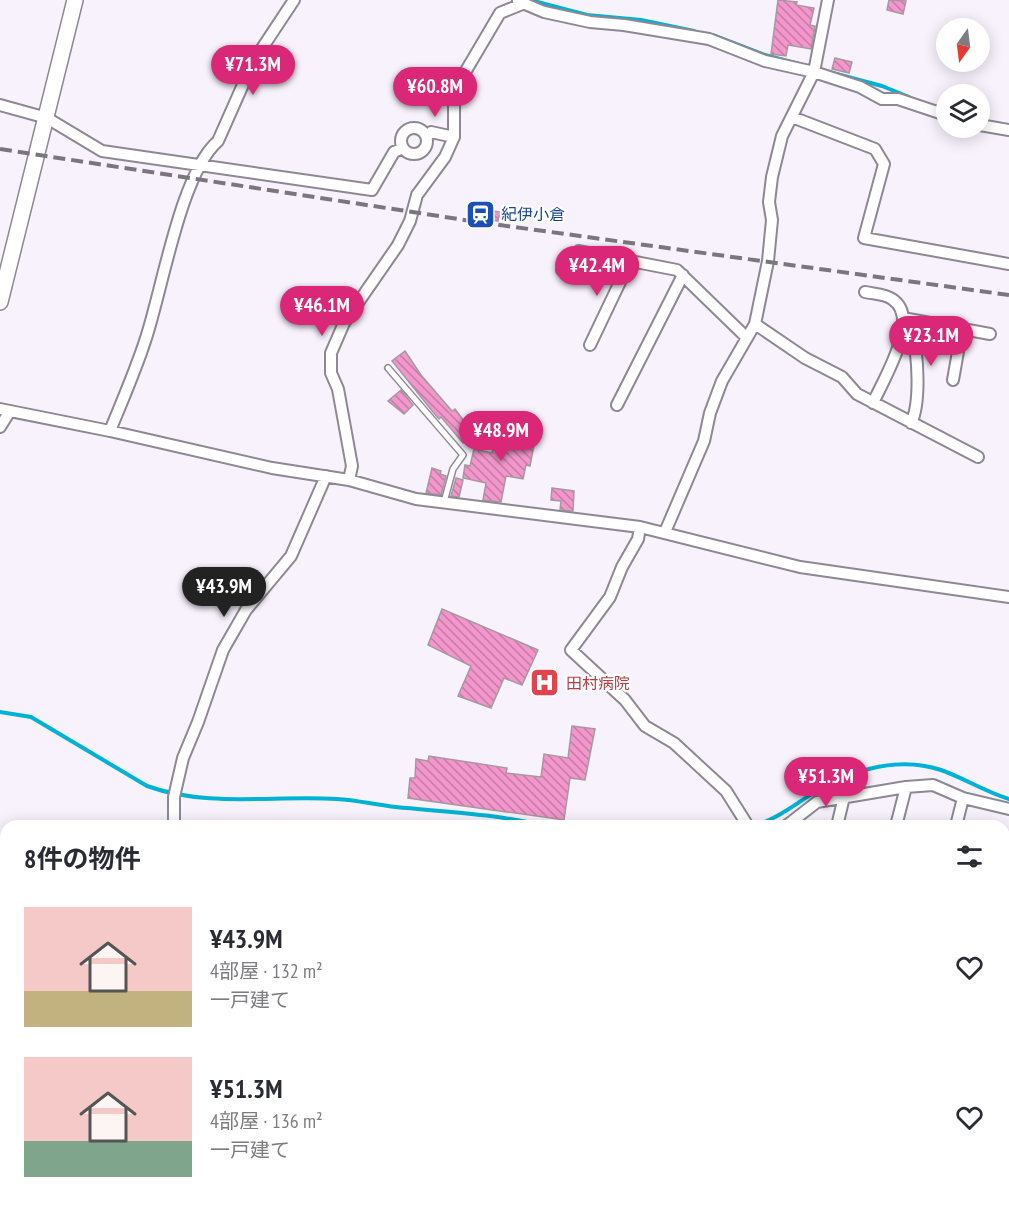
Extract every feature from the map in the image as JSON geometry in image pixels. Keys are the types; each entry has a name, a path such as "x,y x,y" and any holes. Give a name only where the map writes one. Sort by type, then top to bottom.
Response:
{"street":[{"path":"0,302 75,0"},
{"path":"110,430 146,341 170,248 202,165 209,149 218,141 253,62 294,0"},
{"path":"665,532 704,441 710,412 722,381 755,324 768,261 772,220 769,202 772,177 782,135 814,72 828,0"},
{"path":"349,480 352,466 338,389 331,373 331,353 344,323 398,245 410,221 417,195 445,157 454,137 454,92 500,13 526,3 590,22 624,25 709,39 765,61 814,72 860,87 882,99 898,99 936,112"},
{"path":"0,105 46,118 102,151 372,190 394,152 403,148"},
{"path":"792,117 875,149 884,164 864,238 1009,264"},
{"path":"990,127 1009,130"},
{"path":"427,137 420,129 406,130 401,139 403,148 412,154 421,152 431,132 454,137"},
{"path":"562,270 579,251 677,270 746,337"},
{"path":"590,345 630,261"},
{"path":"617,405 683,275"},
{"path":"865,292 894,300 912,333 918,360 915,413 911,423"},
{"path":"873,402 904,322"},
{"path":"904,322 990,334"},
{"path":"755,324 805,358 842,377 853,392 978,457"},
{"path":"953,381 962,329"},
{"path":"0,427 5,410 110,430 200,453 349,480 416,499 640,527 800,567 1009,597"},
{"path":"174,820 174,797 183,758 223,650 246,610 291,556 326,476"},
{"path":"640,527 638,539 622,567 610,597 571,650 626,700 645,726 674,743 726,791 745,820"},
{"path":"794,820 817,802 844,796 933,785 963,798 1009,808"},
{"path":"898,820 906,787"},
{"path":"838,820 844,796"},
{"path":"958,820 963,798"}],"lane":[{"path":"388,368 463,455 453,469 443,503"}],"building":[{"path":"778,0 797,2 796,5 814,8 810,25 815,26 811,49 788,45 786,56 771,54"},
{"path":"889,0 906,1 903,14 887,10"},
{"path":"835,58 852,62 849,73 832,69"},
{"path":"475,208 500,212 498,221 473,216"},
{"path":"405,351 421,375 452,411 455,409 473,433 463,443 441,417 439,419 392,361"},
{"path":"401,390 413,405 404,414 388,401"},
{"path":"497,426 526,432 534,445 530,466 526,465 523,479 506,476 501,502 483,500 486,483 463,478 465,465 470,466 474,449 492,453"},
{"path":"432,468 441,471 440,474 446,476 441,495 426,493"},
{"path":"456,478 463,480 459,497 451,496"},
{"path":"552,488 574,491 573,511 560,510 561,501 551,500"},
{"path":"442,609 538,650 522,685 504,678 491,708 458,696 471,666 428,645"},
{"path":"572,726 595,729 585,780 570,778 564,820 408,798 410,778 415,778 416,759 428,761 429,756 507,768 506,773 541,777 544,754 568,758"}],"waterway":[{"path":"530,0 587,15 641,20 694,31"},
{"path":"713,35 765,55 882,86 909,97"},
{"path":"0,712 31,717 147,786 170,793 217,799 344,800 515,820"},
{"path":"769,820 846,776 873,768 900,764 927,766 941,770 1009,799"}],"railway":[{"path":"0,149 478,222 1009,295"}],"place":[{"name":"紀伊小倉","path":"480,214"},
{"name":"田村病院","path":"545,683"}]}
